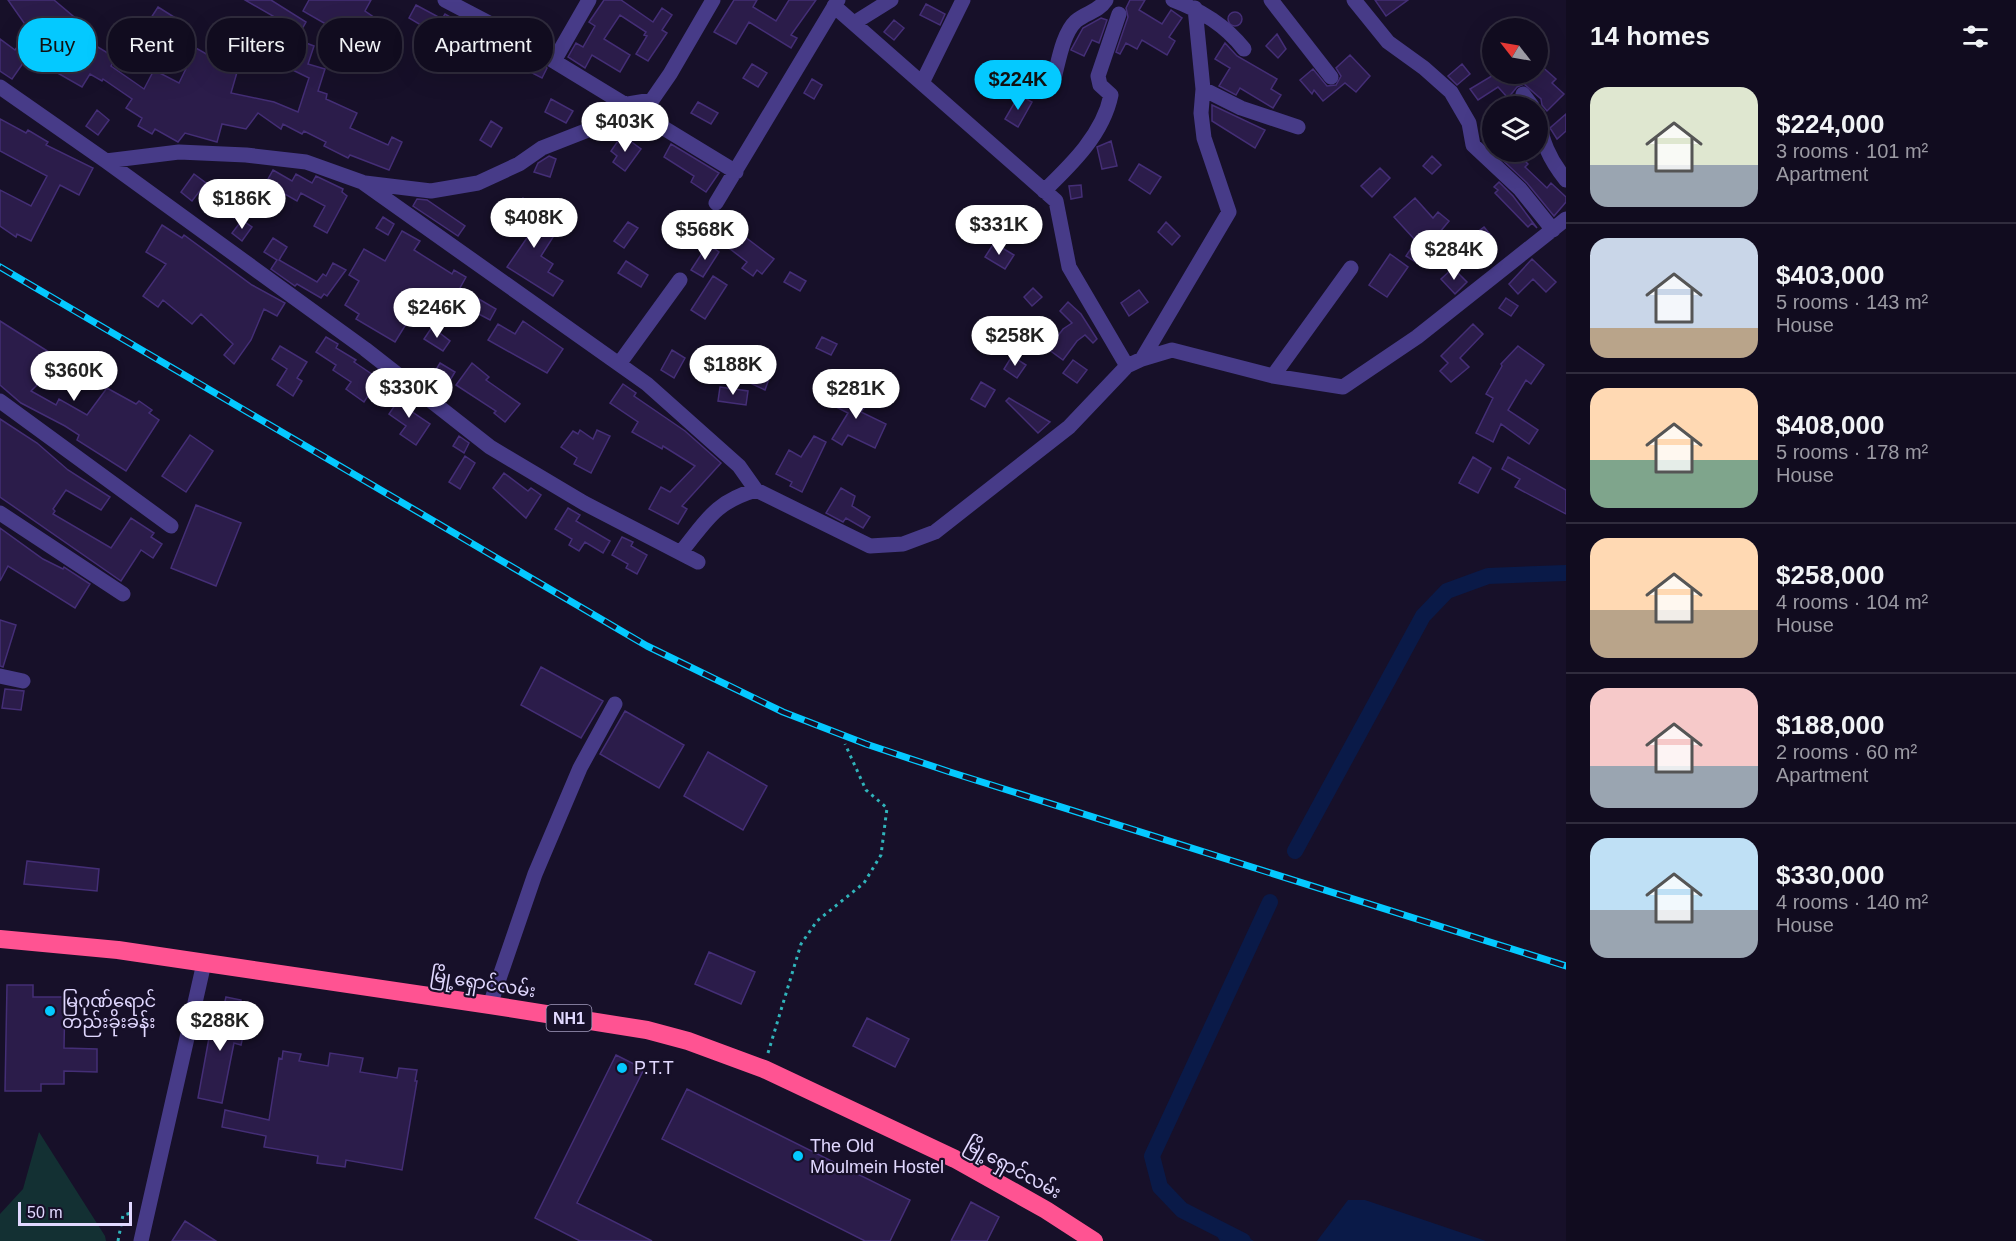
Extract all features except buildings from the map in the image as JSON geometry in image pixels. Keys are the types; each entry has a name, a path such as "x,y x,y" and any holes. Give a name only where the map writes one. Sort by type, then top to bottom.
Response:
{"highway":[{"name":"မြို့ရှောင်လမ်း","path":"0,939 117,950 490,1005 647,1030 688,1041 764,1069 955,1159 1046,1210 1094,1241"}],"street":[{"path":"445,0 554,61 628,109 736,172"},
{"path":"554,61 589,0"},
{"path":"106,160 179,152 246,154 306,162 362,182 431,191 478,183 519,164 542,148 652,100 712,0"},
{"path":"854,23 891,0"},
{"path":"922,83 963,0"},
{"path":"1053,82 1070,28 1077,21 1099,10 1106,0"},
{"path":"1173,0 1195,8 1233,35 1244,50"},
{"path":"1271,0 1331,77"},
{"path":"1354,0 1388,42 1424,68 1451,92 1469,123 1473,145 1520,189 1553,230"},
{"path":"716,203 836,3 854,23 1056,201 1069,267 1127,366"},
{"path":"1142,359 1228,212 1204,138 1201,113 1203,89 1195,8"},
{"path":"1044,191 1080,157 1109,107 1111,95 1100,85 1098,76 1119,14"},
{"path":"0,87 106,160 365,349 490,447 584,503 699,562"},
{"path":"1203,89 1241,108 1298,127"},
{"path":"1548,154 1552,163 1566,180"},
{"path":"362,182 647,384 739,466 756,490 870,546 903,544 935,532 1069,427 1127,366 1142,359 1172,350 1273,376 1343,387 1417,337 1566,219"},
{"path":"1273,376 1352,268"},
{"path":"619,364 680,280"},
{"path":"0,401 171,526"},
{"path":"681,552 718,506 734,497 756,490"},
{"path":"0,513 123,594"},
{"path":"0,676 23,681"},
{"path":"490,1005 540,863 580,768 615,704"},
{"path":"141,1241 204,963"}],"path":[{"path":"764,1069 801,944 816,921 864,883 880,855 887,808 866,789 845,744"},
{"path":"118,1241 123,1215 148,1209"}],"green space":[{"path":"39,1132 106,1241 0,1241 0,1214 23,1189"}],"water":[{"path":"1348,1200 1365,1200 1486,1241 1317,1241"},
{"path":"1219,1222 1254,1241 1220,1241 1213,1230"}],"waterway":[{"path":"1295,851 1423,616 1447,591 1488,576 1566,573"},
{"path":"1243,1241 1182,1210 1160,1187 1152,1156 1270,902"}],"railway":[{"path":"0,267 647,646 783,712 866,744 950,772 1566,966"}],"place":[{"name":"မြဂုဏ်ရောင် တည်းခိုးခန်း","path":"50,1011"},
{"name":"P.T.T","path":"622,1068"},
{"name":"The Old Moulmein Hostel","path":"798,1156"}]}
